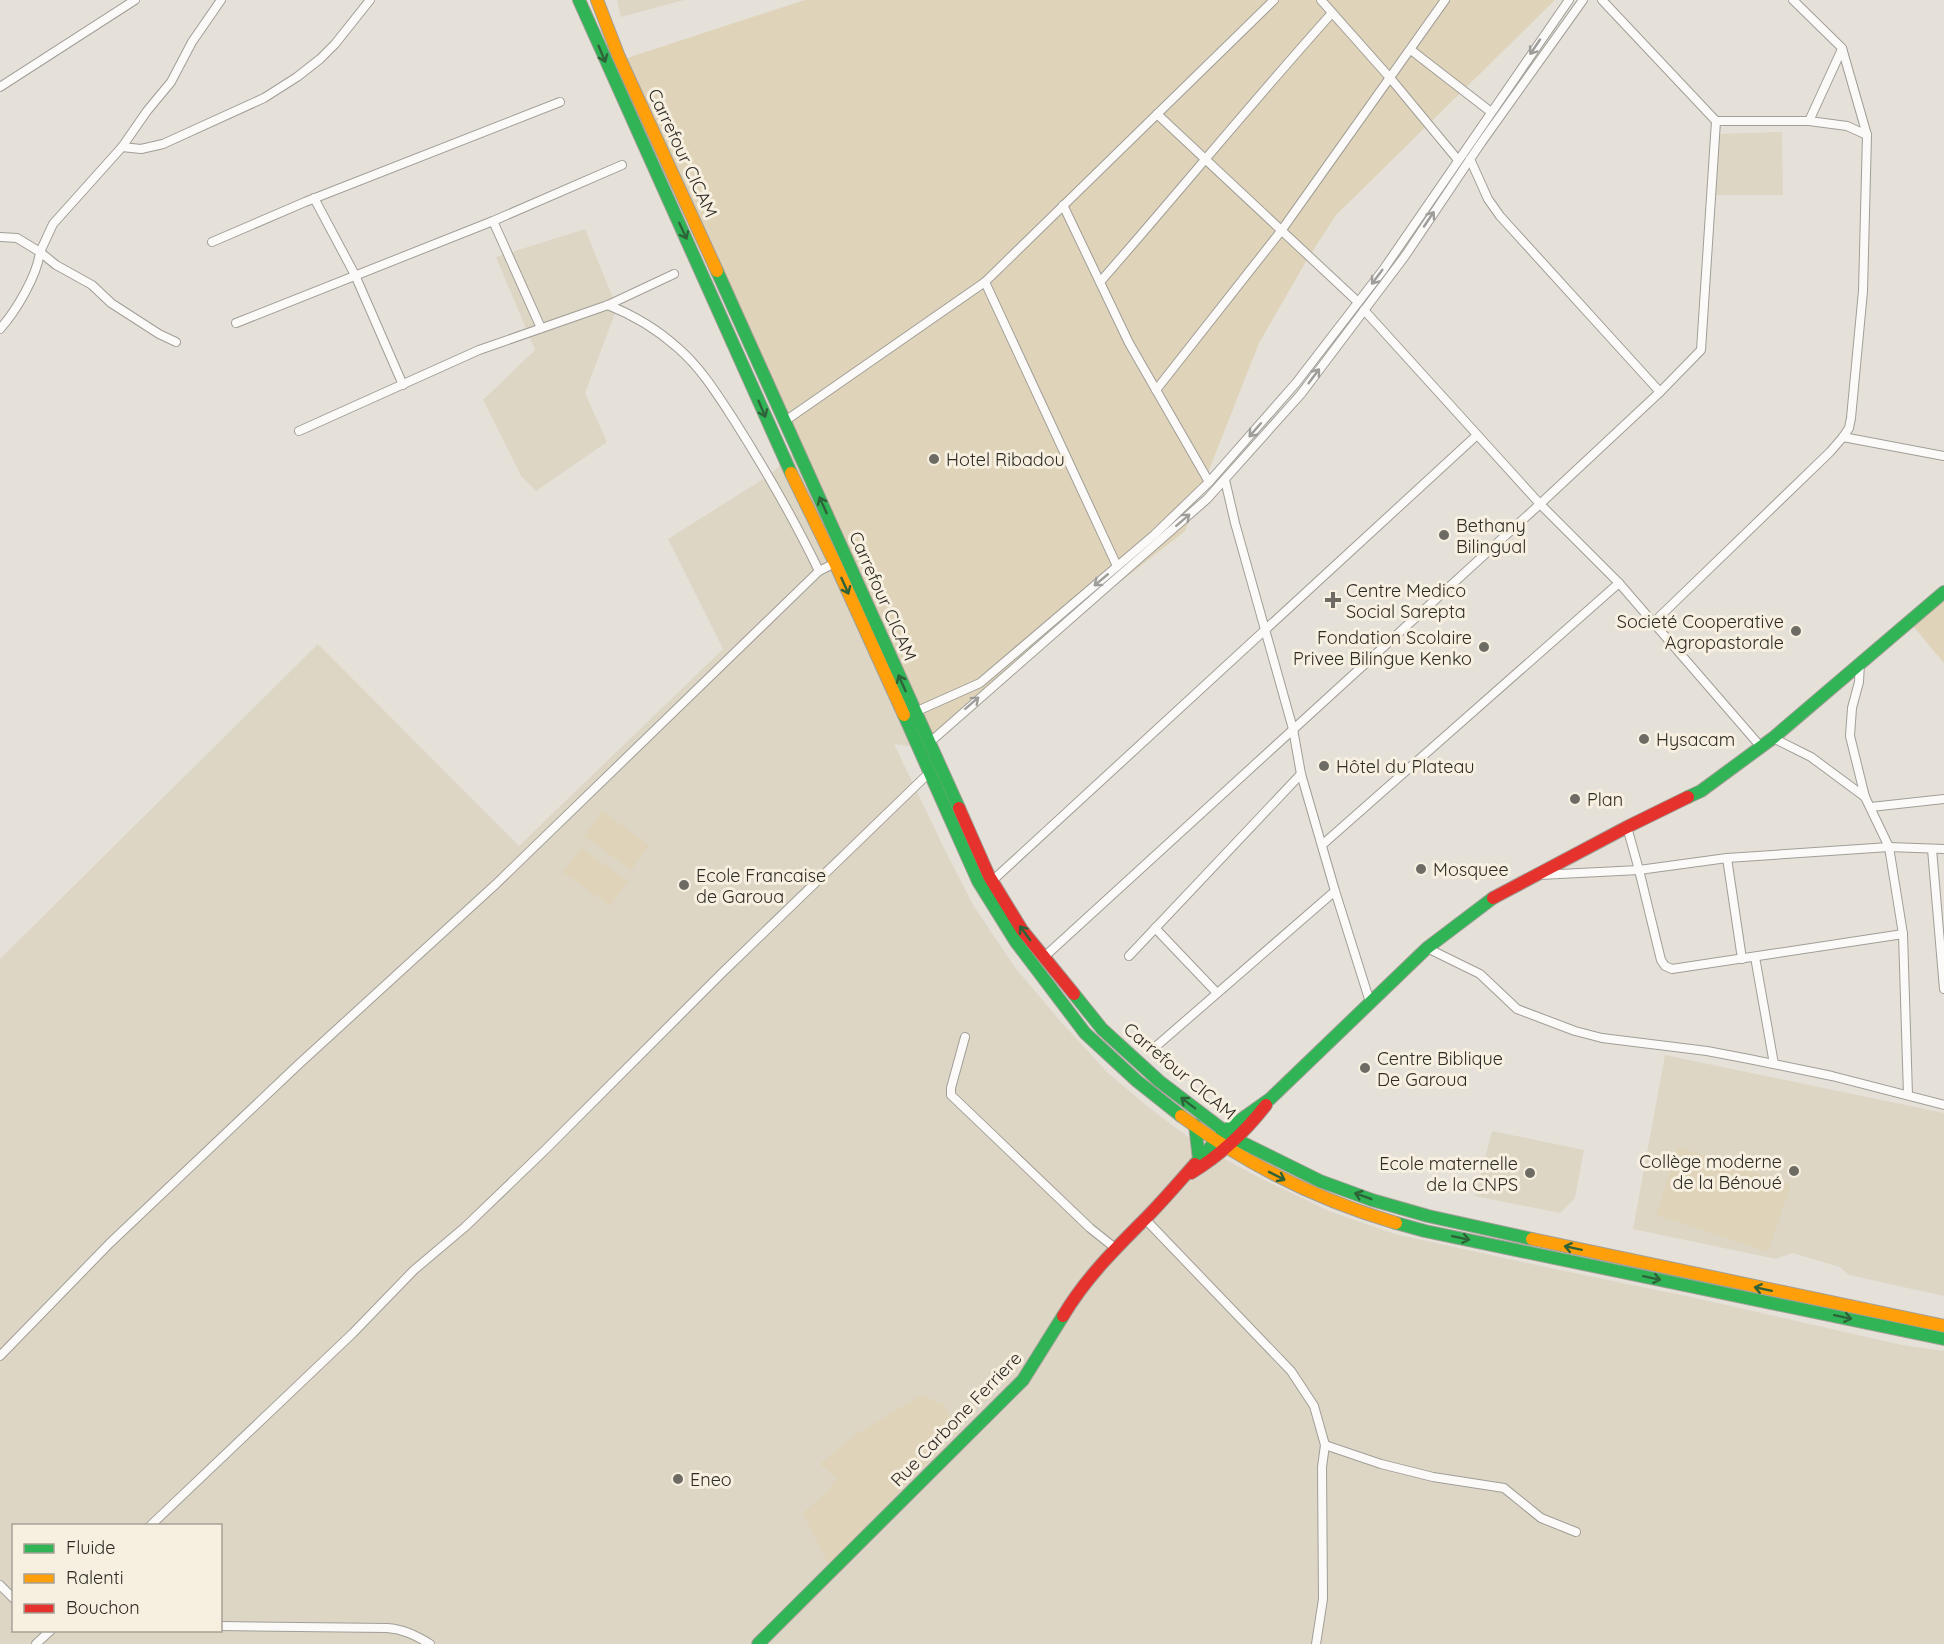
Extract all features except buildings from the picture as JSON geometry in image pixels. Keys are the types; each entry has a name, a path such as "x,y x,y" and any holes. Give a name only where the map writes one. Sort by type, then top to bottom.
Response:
{"main road":[{"path":"579,0 603,58 745,367 780,450 835,563 978,880 1000,920 1025,957 1088,1036 1146,1088 1195,1125 1320,1181 1372,1200 1428,1216 1793,1301 1944,1339"},
{"name":"Carrefour CICAM","path":"597,0 619,57 992,881 1022,930 1102,1029 1226,1139"},
{"path":"1226,1139 1255,1120 1270,1099 1427,948 1490,900 1627,827 1701,791 1773,738 1944,592"},
{"path":"1195,1125 1199,1160"},
{"name":"Rue Carbone Ferriere","path":"758,1644 1023,1380 1078,1291 1115,1248 1146,1219 1199,1160 1226,1139"},
{"name":"Rue Carbone Ferriere","path":"1185,1177 1210,1162 1226,1139"},
{"path":"1793,1301 1944,1326"}],"street":[{"path":"0,87 135,0"},
{"path":"0,329 21,300 53,224 122,147 171,82 192,42 221,0"},
{"path":"122,147 141,149 163,144 264,98 297,77 320,58 335,44 370,0"},
{"path":"785,421 985,282 1274,0"},
{"path":"1321,0 1458,160"},
{"path":"1156,390 1281,231 1445,0"},
{"path":"915,712 980,683 1154,535 1209,482 1296,383 1383,270 1569,0"},
{"path":"929,743 1208,499 1225,480 1300,394 1405,256 1470,159 1583,0"},
{"path":"1602,0 1716,121 1809,121 1848,126 1867,135"},
{"path":"1654,622 1844,437 1849,428 1863,291 1867,135 1842,48 1793,0"},
{"path":"1100,282 1332,13"},
{"path":"1809,121 1842,48"},
{"path":"1411,50 1491,112"},
{"path":"212,242 314,198 560,102"},
{"path":"1157,114 1358,302"},
{"path":"1043,958 1540,504 1660,392 1701,350 1716,121"},
{"path":"1470,159 1488,199 1500,216 1660,392"},
{"path":"236,323 493,221 622,165"},
{"path":"314,198 355,275 403,385"},
{"path":"1063,205 1129,344 1209,482"},
{"path":"493,221 542,328"},
{"path":"0,237 17,238 56,265 92,285 111,303 159,334 176,342"},
{"path":"298,431 479,350 608,305 674,274"},
{"path":"985,282 1117,566"},
{"path":"608,305 632,315 677,347 705,376 757,456 799,530 819,571"},
{"path":"1364,310 1540,504 1619,583 1761,747"},
{"path":"992,881 1477,435"},
{"path":"1844,437 1944,456"},
{"path":"1225,480 1293,729 1301,774 1370,1002"},
{"path":"0,1356 110,1243 299,1064 496,884 819,571 835,563"},
{"path":"1322,845 1619,583"},
{"path":"1860,662 1850,736 1865,797 1889,847 1903,934 1908,1095"},
{"path":"1773,738 1811,757 1865,797"},
{"path":"152,1524 353,1333 414,1270 465,1227 545,1150 723,972 930,772"},
{"path":"1129,956 1301,774"},
{"path":"1871,807 1944,799"},
{"path":"1627,827 1661,960 1665,966 1672,969 1903,934"},
{"path":"1533,876 1639,870 1726,858 1889,847 1944,849"},
{"path":"1932,849 1944,988"},
{"path":"1726,858 1742,959"},
{"path":"1153,1049 1335,891"},
{"path":"1155,928 1217,993"},
{"path":"1427,948 1480,974 1517,1009 1557,1025 1602,1038 1707,1051 1774,1064 1832,1076 1944,1105"},
{"path":"1755,957 1774,1064"},
{"path":"965,1037 951,1088 951,1095 955,1101 1090,1228 1115,1248"},
{"path":"1146,1219 1291,1371 1314,1406 1325,1445 1322,1467 1323,1599 1316,1644"},
{"path":"1325,1445 1381,1464 1433,1477 1504,1488 1541,1518 1576,1532"},
{"path":"0,1585 12,1597"},
{"path":"222,1626 400,1629 430,1644"},
{"path":"36,1644 46,1632"}],"shaded area":[{"path":"617,0 684,0 621,17"},
{"path":"805,0 1555,0 1336,215 1308,258 1259,343 1185,531 1049,638 929,749 618,61"},
{"path":"1782,132 1783,195 1711,195 1715,134"},
{"path":"585,229 617,308 585,393 607,442 536,491 521,476 483,400 535,350 496,257"},
{"path":"794,452 929,749 894,744 973,905 1014,966 1108,1073 1200,1146 1329,1211 1395,1234 1902,1345 1944,1351 1944,1644 0,1644 0,959 318,644 519,846 723,649 668,539 771,474"},
{"path":"1944,600 1944,663 1913,626"},
{"path":"602,811 649,845 631,870 584,836"},
{"path":"581,848 628,881 610,906 563,872"},
{"name":"Collège moderne de la Bénoué","path":"1665,1055 1944,1113 1944,1296 1849,1275 1840,1267 1792,1253 1776,1259 1633,1229"},
{"name":"Ecole maternelle de la CNPS","path":"1492,1131 1584,1150 1575,1198 1560,1213 1475,1196"},
{"path":"1678,1147 1791,1184 1768,1252 1656,1215"},
{"path":"921,1395 944,1404 959,1430 829,1565 803,1513 827,1492 837,1478 820,1464 852,1437"}],"traffic: fast":[{"path":"579,0 791,473"},
{"path":"717,271 959,808"},
{"path":"1688,797 1701,791 1773,738 1944,592"},
{"path":"904,715 978,881 1016,942 1085,1033 1137,1081 1181,1116"},
{"path":"1195,1164 1225,1131 1270,1099 1427,948 1493,898"},
{"path":"1074,994 1102,1029 1159,1081 1235,1139 1320,1181 1372,1200 1428,1216 1532,1239"},
{"path":"1195,1125 1199,1159"},
{"path":"1396,1223 1425,1231 1944,1339"},
{"path":"758,1644 1023,1380 1063,1316"}],"traffic: slow":[{"path":"597,0 619,57 717,271"},
{"path":"791,473 904,715"},
{"path":"1181,1116 1231,1150 1284,1179 1311,1192 1396,1223"},
{"path":"1532,1239 1944,1326"}],"traffic: jam":[{"path":"1493,898 1688,797"},
{"path":"959,808 989,876 1022,930 1074,994"},
{"path":"1191,1173 1232,1142 1266,1105"},
{"path":"1063,1316 1100,1265 1195,1164"}],"place":[{"name":"Hotel Ribadou","path":"934,459"},
{"name":"Bethany Bilingual","path":"1444,535"},
{"name":"Centre Medico Social Sarepta","path":"1333,600"},
{"name":"Societé Cooperative Agropastorale","path":"1796,631"},
{"name":"Fondation Scolaire Privee Bilingue Kenko","path":"1484,647"},
{"name":"Hysacam","path":"1644,739"},
{"name":"Hôtel du Plateau","path":"1324,766"},
{"name":"Plan","path":"1575,799"},
{"name":"Mosquee","path":"1421,869"},
{"name":"Ecole Francaise de Garoua","path":"684,885"},
{"name":"Centre Biblique De Garoua","path":"1365,1068"},
{"name":"Collège moderne de la Bénoué","path":"1794,1171"},
{"name":"Ecole maternelle de la CNPS","path":"1530,1173"},
{"name":"Eneo","path":"678,1479"}]}
